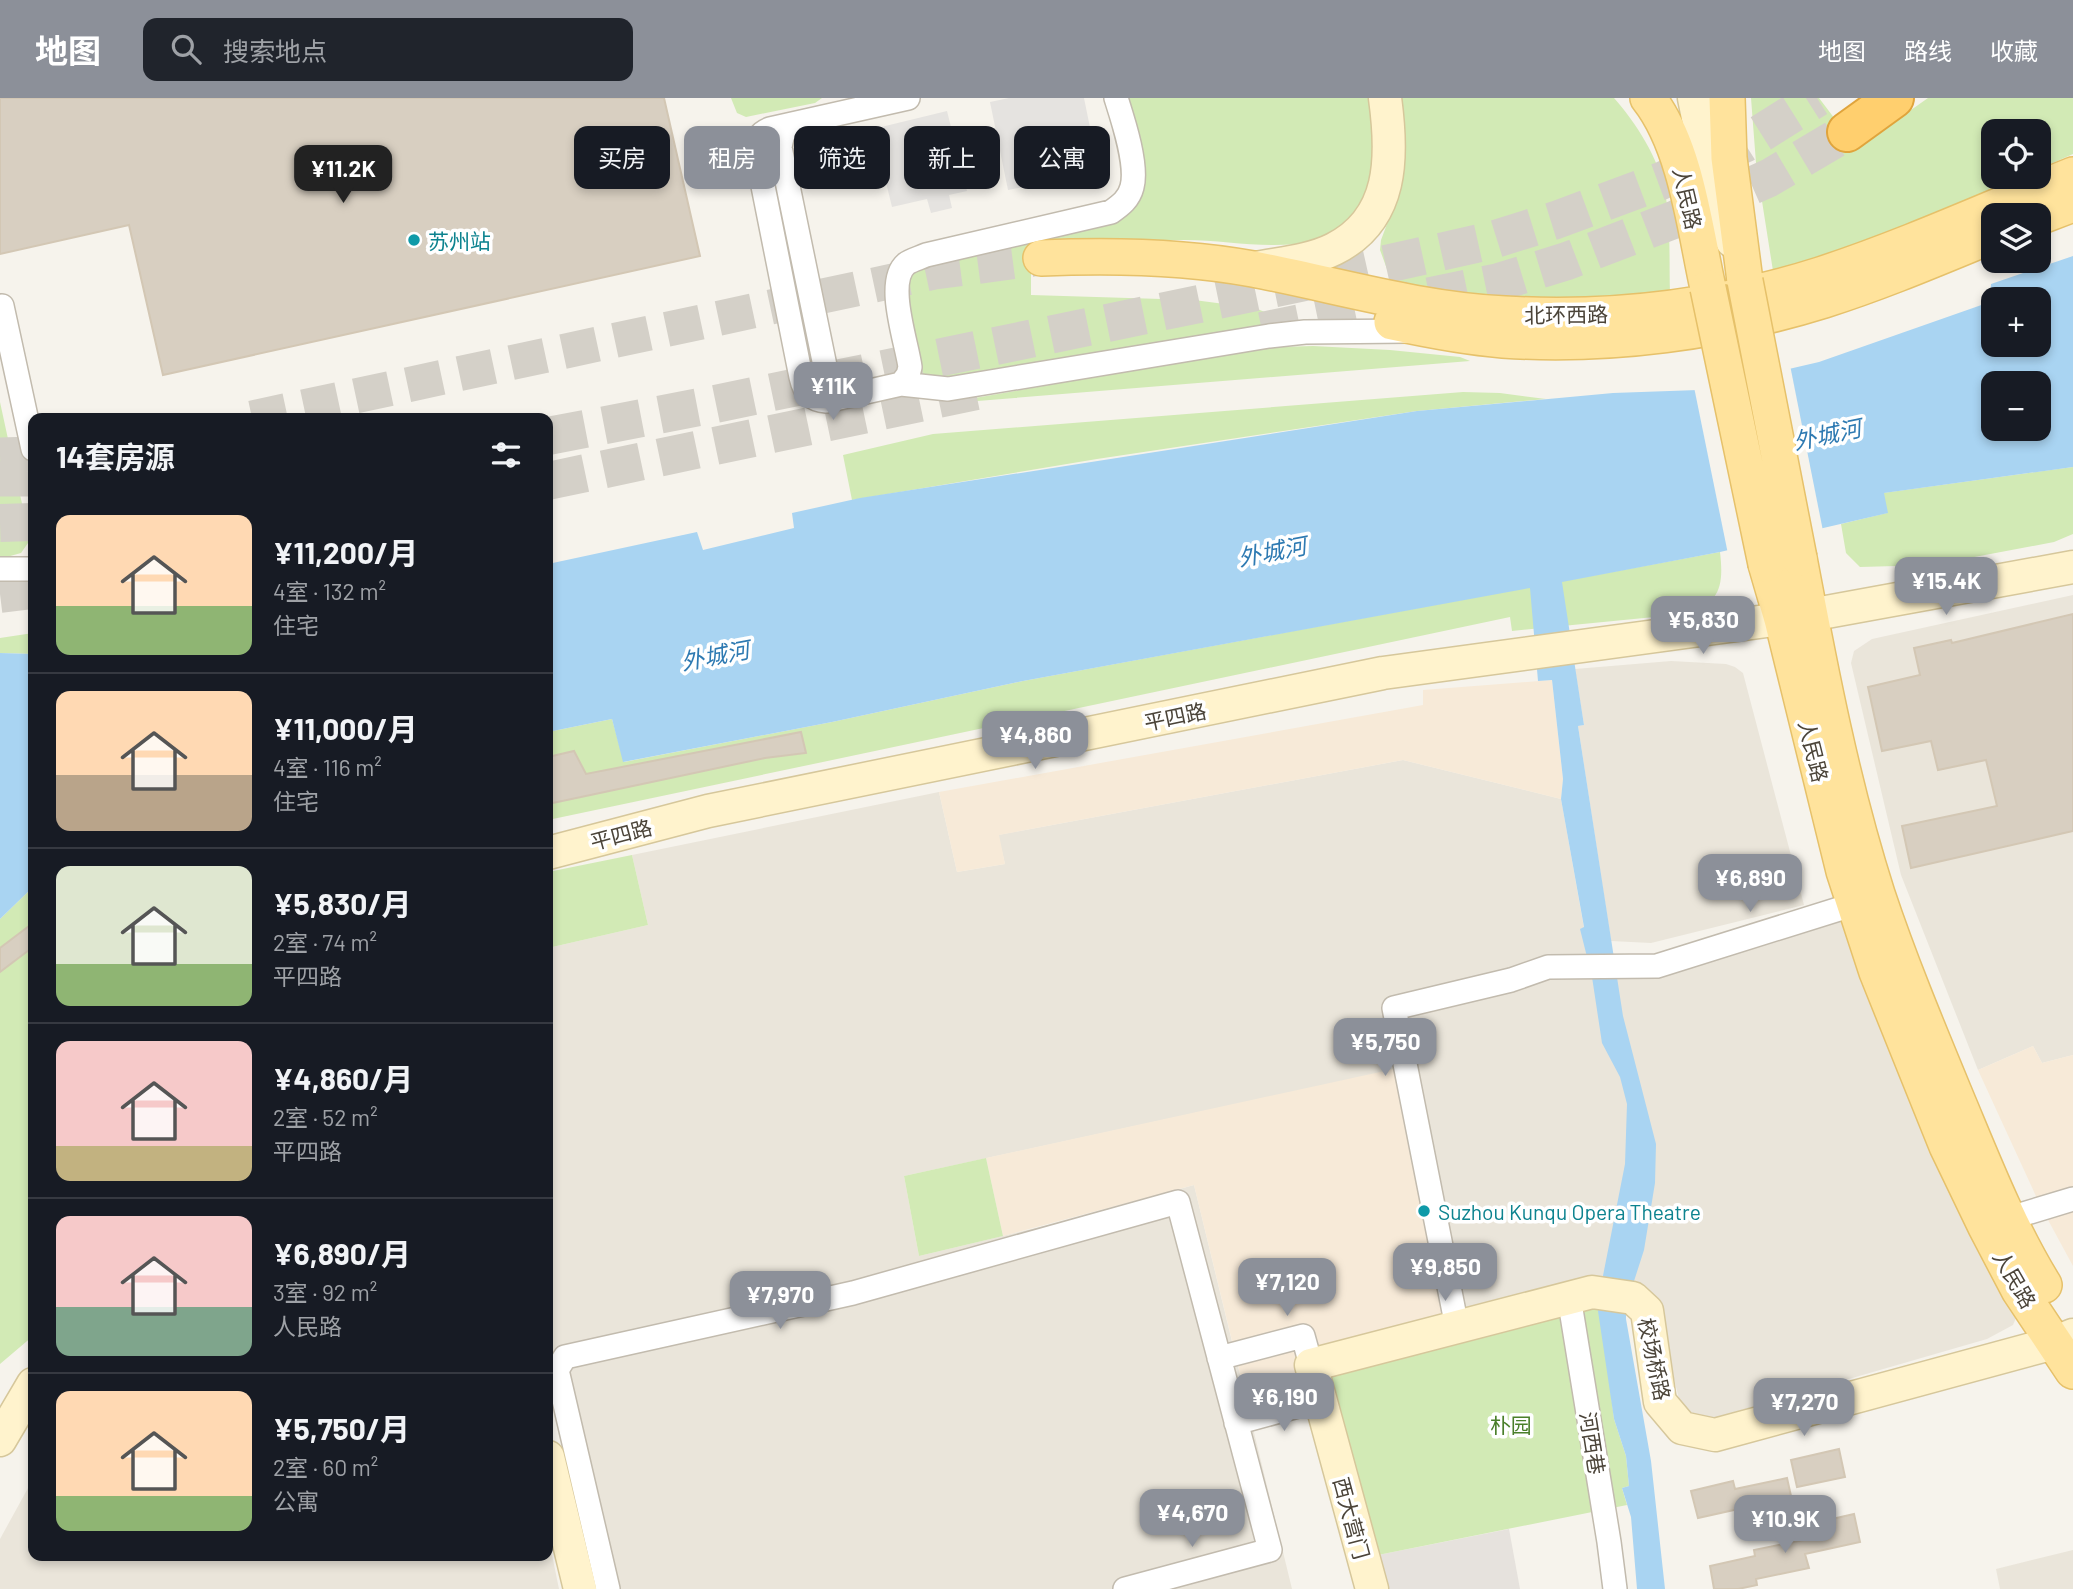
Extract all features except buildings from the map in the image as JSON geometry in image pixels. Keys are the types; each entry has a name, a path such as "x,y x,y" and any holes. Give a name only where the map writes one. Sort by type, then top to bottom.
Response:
{"highway":[{"path":"1847,132 1894,98"}],"main road":[{"name":"人民路","path":"1648,98 1665,125 1678,157 1708,288 1796,617 1844,772 1878,895 1931,1039 2010,1218 2067,1337 2073,1371"},
{"name":"人民路","path":"1727,98 1728,148 1743,275 1782,561"},
{"name":"北环西路","path":"1981,240 1825,299 1730,324 1668,334 1564,340 1503,340 1437,331 1250,291 1042,269 1149,257 1251,268 1448,309 1503,314 1602,314 1663,310 1820,275 2073,175"},
{"path":"2051,212 2073,204"},
{"name":"人民路","path":"1796,617 1834,831 1877,972 1947,1146 2013,1279 2067,1337"}],"street":[{"path":"908,98 764,131 758,137 756,149 802,383 811,398 832,400 901,384 948,389 1181,349 1305,332 1437,331"},
{"path":"1251,268 1299,260 1332,250 1354,236 1372,218 1384,189 1390,158 1385,98"},
{"path":"1695,98 1713,192 1743,275"},
{"path":"901,384 908,375 909,367 896,290 900,271 906,264 926,255 1111,212 1125,202 1133,186 1132,166 1119,104"},
{"path":"0,307 2,306 28,426"},
{"name":"平四路","path":"553,852 708,811 1383,673 1796,617 2073,567"},
{"path":"0,569 28,569"},
{"path":"1457,1327 1394,1008 1511,980 1548,967 1657,966 1855,904"},
{"path":"2010,1218 2073,1199"},
{"path":"608,1589 557,1370 565,1357 853,1293 1178,1202 1270,1550 1125,1589"},
{"name":"校场桥路","path":"1311,1365 1581,1295 1633,1298 1647,1311 1660,1402 1682,1428 1715,1435 2067,1337"},
{"name":"河西巷","path":"1581,1295 1615,1589"},
{"path":"1219,1358 1303,1336 1311,1365"},
{"name":"西大营门","path":"1311,1365 1372,1589"},
{"path":"0,1440 28,1392"},
{"path":"1236,1423 1320,1400"},
{"path":"553,1478 580,1589"}],"shaded area":[{"path":"1009,98 1084,98 1090,126 1014,126 1014,189 1008,190 1000,151 1000,126 995,126 990,102"},
{"path":"947,111 951,126 904,126 904,189 966,189 949,195 952,208 931,213 927,199 892,207 888,189 890,189 890,126 885,126"},
{"path":"2073,595 2073,1055 2042,1063 2033,1046 1978,1070 1901,875 1851,663 1854,651 1872,639"},
{"path":"1671,661 1726,664 1743,673 1804,905 1651,943 1611,941 1578,726 1584,725 1575,669"},
{"path":"1552,680 1563,779 1561,799 1403,760 999,835 1005,864 957,872 939,792 1423,705 1423,690"},
{"path":"1403,760 1561,799 1584,928 1581,929 1592,977 1834,919 1846,922 2018,1313 2013,1325 1987,1339 1707,1420 1683,1415 1656,1307 1460,1315 1403,1068 904,1176 919,1256 1065,1221 1194,1185 1292,1589 601,1589 553,1375 553,947 648,925 632,855 939,792 957,872 1005,864 998,835"},
{"path":"2033,1046 2042,1063 2073,1055 2073,1266 2041,1207 1978,1070"},
{"path":"1403,1067 1460,1315 1312,1415 1254,1431 1194,1185 1003,1236 986,1158"},
{"path":"28,1488 28,1561 553,1560 559,1589 0,1589 0,1539"},
{"path":"1509,1529 1520,1589 1385,1589 1378,1555"},
{"path":"2073,1550 2073,1589 2000,1589 1996,1569"}],"green space":[{"path":"731,98 822,98 815,103 746,117 737,113"},
{"path":"1125,98 1370,98 1373,145 1366,190 1357,209 1342,226 1322,237 1296,244 1166,240 1031,246 1031,295 1194,300 1255,308 1272,315 1277,326 959,381 918,378 904,282 911,272 933,262 1097,227 1125,215 1136,205 1141,192"},
{"path":"1398,98 1614,98 1646,142 1662,179 1668,217 1670,294 1621,298 1492,300 1401,284 1387,269 1380,250 1403,173 1404,153"},
{"path":"1751,98 1819,98 1857,148 1928,98 2073,98 2073,154 2051,164 2051,119 1981,119 1981,189 1991,189 1867,240 1773,271 1756,163"},
{"path":"1313,346 1390,350 1460,357 1470,361 940,404 1239,352"},
{"path":"1463,392 1500,393 1546,399 1417,411 1097,459 852,500 843,455 933,434"},
{"path":"0,402 28,531 28,543 21,553 0,558"},
{"path":"2073,467 2073,534 2054,542 1932,565 1860,567 1846,553 1841,524 1887,513 1883,493"},
{"path":"1720,552 1721,575 1717,592 1706,605 1685,614 1512,631 1510,617 553,819 553,731 612,719 624,762 832,722 1023,681"},
{"path":"28,634 28,654 0,653 0,638"},
{"path":"632,855 648,925 553,947 553,871"},
{"path":"28,892 28,1340 0,1364 0,919"},
{"path":"986,1158 1003,1236 919,1256 904,1176"},
{"name":"朴园","path":"1599,1296 1614,1419 1626,1456 1629,1486 1622,1488 1627,1505 1378,1555 1325,1368"}],"water":[{"name":"外城河","path":"2073,256 2073,467 1884,493 1888,513 1720,552 1562,582 1584,725 1578,726 1623,1016 1656,1144 1655,1183 1644,1250 1626,1306 1626,1319 1651,1461 1665,1589 1637,1589 1631,1517 1622,1488 1629,1486 1626,1456 1614,1419 1598,1311 1625,1164 1627,1104 1620,1077 1602,1043 1592,977 1580,929 1584,927 1561,799 1563,779 1552,680 1538,681 1530,588 1023,681 832,722 623,762 612,719 553,731 553,563 697,532 703,550 794,528 792,513 860,498 1417,411 1613,393 1698,390 1819,362 1981,305 1981,357 2051,357 2051,287 1991,287 1991,284 2023,273 2051,273 2051,264"},
{"path":"0,653 28,654 28,892 0,919"}],"pier":[{"path":"1790,365 1823,531 1728,554 1694,387"}],"tunnel":[{"path":"553,435 1310,281 1489,241 1556,220 1661,181 1744,144 1817,98"},
{"path":"1262,331 1499,282 1567,261 1676,219 1769,178 1847,132"},
{"path":"275,413 935,272 1041,258"},
{"path":"553,480 991,388"},
{"path":"0,455 28,454"},
{"path":"0,479 28,479"},
{"path":"0,523 28,522"},
{"path":"0,594 28,591"}],"place":[{"name":"苏州站","path":"414,240"},
{"name":"Suzhou Kunqu Opera Theatre","path":"1424,1211"}]}
